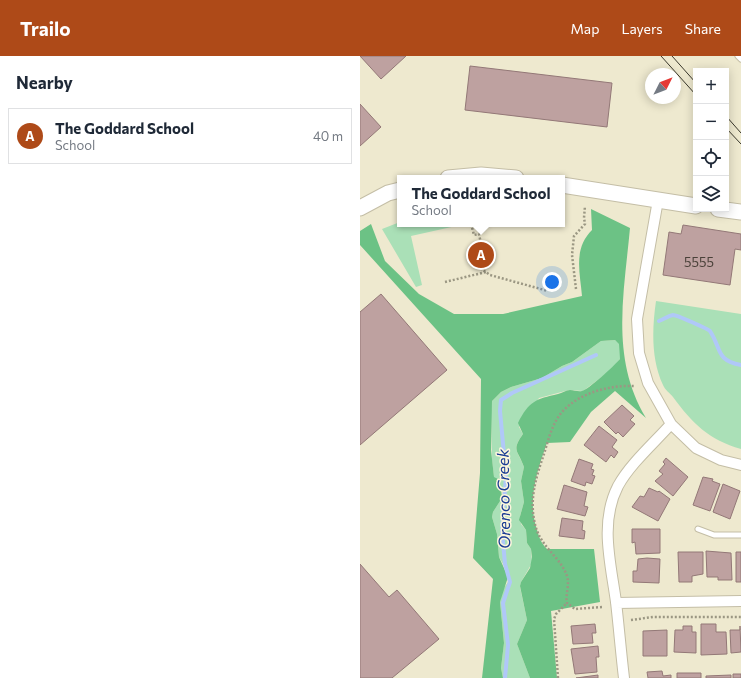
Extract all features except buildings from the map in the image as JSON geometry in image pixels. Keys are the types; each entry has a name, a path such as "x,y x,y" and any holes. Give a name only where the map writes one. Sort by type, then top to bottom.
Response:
{"street":[{"path":"565,185 693,206"},
{"path":"360,208 388,193 397,191"},
{"path":"658,200 637,319 639,353 649,387 671,424 696,448 721,460 741,465"},
{"path":"729,210 741,212"},
{"path":"624,678 607,539 610,508 618,486 642,454 671,424"},
{"path":"616,603 741,601"}],"lane":[{"path":"738,56 741,59"},
{"path":"698,529 714,535 741,535"}],"path":[{"path":"576,289 572,256 574,236 585,224 585,206"},
{"path":"472,227 474,235 479,234 484,258 478,260 480,268 486,272 548,291"},
{"path":"445,282 486,272"},
{"path":"558,678 554,619 556,614 567,603 567,578 540,539 532,509 533,494 548,437 562,412 578,400 609,387 634,386"},
{"path":"567,603 575,609 602,607"},
{"path":"631,620 653,617 741,617"}],"green space":[{"path":"591,209 630,228 623,301 622,325 624,349 627,372 635,395 646,418 615,391 591,412 570,442 547,443 534,486 533,497 534,519 539,535 547,549 594,549 600,602 551,611 557,678 530,678 517,644 527,620 520,586 530,568 532,557 531,549 527,543 526,530 519,520 524,502 521,481 524,467 516,447 523,434 518,423 526,410 534,402 568,390 585,390 620,359 619,344 615,340 601,341 572,362 542,378 511,387 501,392 492,401 491,450 494,477 500,480 502,498 493,512 492,517 497,534 499,557 508,577 500,602 504,643 501,668 503,678 482,678 493,579 473,558 480,473 481,379 360,245 360,231 371,224 385,261 419,294 454,314 503,314 582,296 579,261 582,245 592,230"},
{"path":"397,223 397,227 452,227 411,236 422,285 416,287 382,229"},
{"path":"656,301 741,314 741,449 720,441 694,423 664,387 659,375 654,354 653,333"},
{"path":"615,340 620,344 620,359 611,370 583,391 569,390 539,398 519,427 523,434 516,447 524,467 521,481 524,502 520,516 521,524 526,530 527,543 531,549 532,563 521,582 520,587 527,620 517,644 530,678 503,678 501,668 504,643 500,602 502,591 508,582 507,571 499,557 497,534 492,517 503,493 494,477 492,460 492,401 501,392 511,387 542,378 572,362 601,341"}],"waterway":[{"name":"Orenco Creek","path":"659,321 673,315 710,331 723,357 733,363 741,365"},
{"name":"Orenco Creek","path":"505,678 508,645 503,603 510,582 505,564 502,531 506,476 500,411 501,400 512,393 596,355"}],"tram line":[{"path":"661,56 693,92"},
{"path":"672,56 693,80"},
{"path":"729,119 741,133"},
{"path":"729,131 741,144"}],"place":[{"name":"The Goddard School","path":"481,255"}]}
